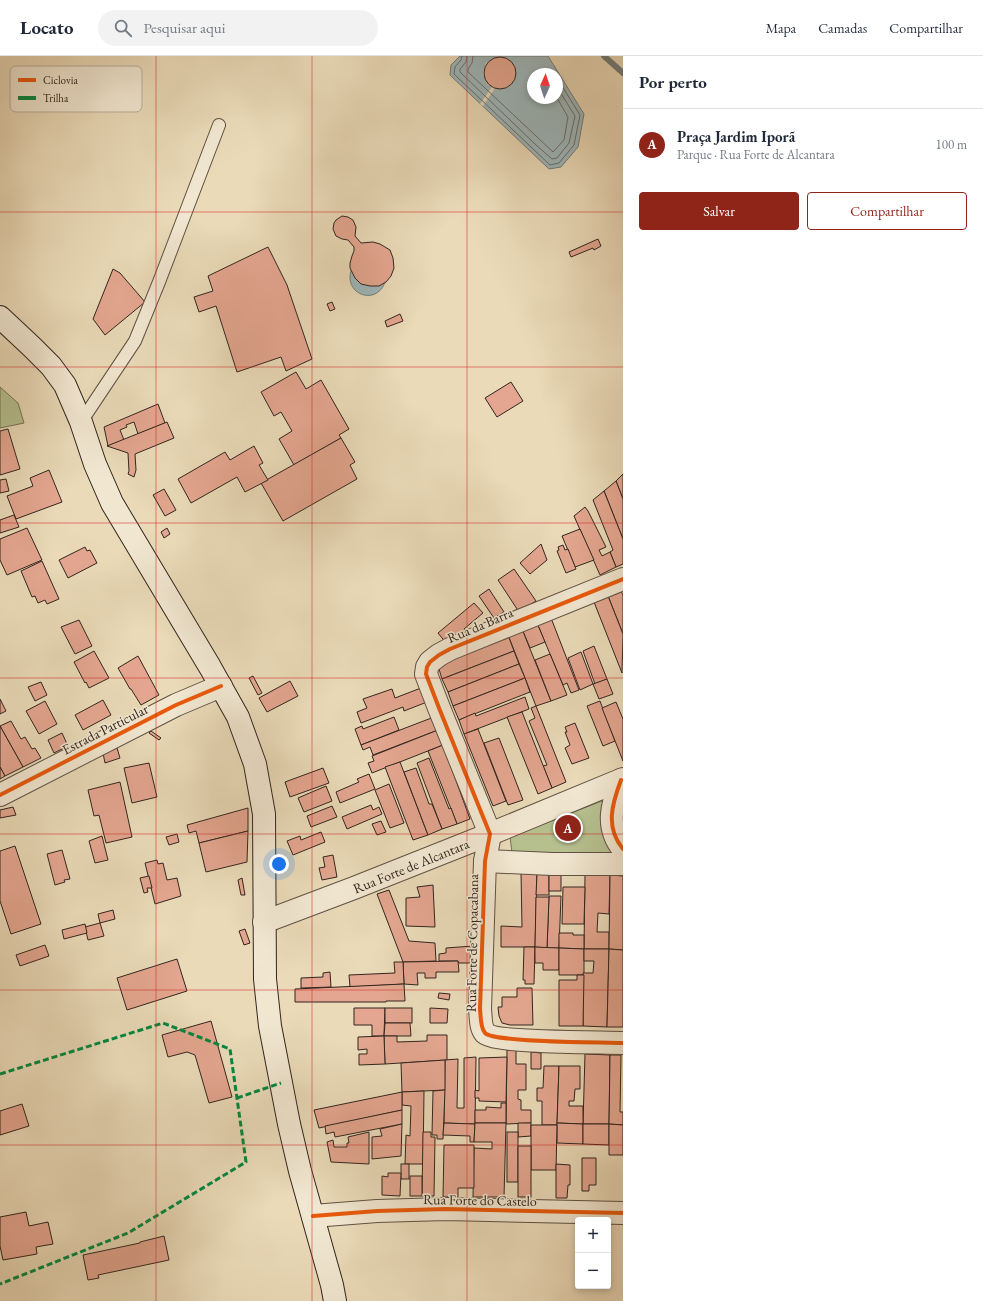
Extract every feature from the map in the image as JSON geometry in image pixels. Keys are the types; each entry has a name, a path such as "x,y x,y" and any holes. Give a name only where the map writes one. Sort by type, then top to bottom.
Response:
{"street":[{"path":"0,318 51,366 65,385 81,422 95,464 112,503 238,717 255,764 264,814 265,979 270,1026 289,1124 335,1301"},
{"name":"Rua da Barra","path":"490,834 426,674 427,667 430,662 450,649 623,580"},
{"name":"Estrada Particular","path":"0,794 176,705 221,686"},
{"path":"622,779 613,800 611,819 618,843 623,849"},
{"name":"Rua Forte de Alcantara","path":"264,922 490,834 622,779"},
{"name":"Rua Forte de Copacabana","path":"490,834 485,861 480,1009 482,1026 486,1033 492,1037 518,1040 623,1043"},
{"path":"485,861 623,864"},
{"name":"Rua Forte do Castelo","path":"313,1216 377,1211 446,1209 623,1213"}],"lane":[{"path":"81,422 135,341 219,125"}],"green space":[{"path":"0,387 18,403 24,423 0,428"},
{"path":"607,799 602,820 606,843 617,858 512,853 510,837"}],"water":[{"path":"460,56 548,56 555,68 527,68 527,104 563,104 563,80 584,114 578,147 561,167 549,169 450,75 451,65"},
{"path":"352,268 386,279 382,288 376,293 369,295 356,291 352,285 350,277"}],"pier":[{"path":"496,57 507,58 515,66 516,77 509,87 499,89 495,88 483,106 480,104 492,87 488,85 483,74 486,63"}],"building":[{"path":"497,57 503,57 513,64 516,73 515,79 509,86 503,89 497,89 487,82 484,76 484,70 491,60"},
{"path":"342,216 353,220 356,227 355,236 361,243 373,242 390,250 394,268 391,276 386,282 379,286 370,286 361,284 355,278 350,268 354,247 348,240 336,236 333,229 336,220"},
{"path":"598,239 601,246 594,250 593,248 571,257 569,252"},
{"path":"268,247 287,285 312,359 286,371 281,357 237,372 216,306 199,312 194,297 213,291 208,276"},
{"path":"113,269 120,273 145,302 105,335 93,319"},
{"path":"332,302 335,309 330,311 327,304"},
{"path":"400,314 403,321 387,327 385,321"},
{"path":"296,372 306,389 321,380 349,429 339,435 341,438 294,465 279,439 292,431 281,412 274,416 261,392"},
{"path":"511,382 523,401 497,417 485,398"},
{"path":"158,404 165,423 138,434 134,422 126,425 127,427 120,430 124,440 108,446 104,427"},
{"path":"167,422 174,438 135,454 136,470 134,477 128,474 128,453 107,446"},
{"path":"8,429 20,469 0,475 0,431"},
{"path":"341,438 355,462 350,465 357,479 283,521 261,483"},
{"path":"254,446 263,463 259,465 268,480 245,492 237,477 191,503 178,479 225,452 230,460"},
{"path":"49,470 62,502 16,519 7,496 33,486 30,478"},
{"path":"623,474 623,499 616,481"},
{"path":"6,479 9,491 0,493 0,480"},
{"path":"616,481 623,499 623,539 604,491"},
{"path":"164,489 176,510 165,516 153,495"},
{"path":"604,491 623,539 623,564 616,567 610,552 613,550 593,500"},
{"path":"585,507 606,547 599,550 602,556 610,552 616,567 600,575 574,516"},
{"path":"14,515 19,527 0,533 0,520"},
{"path":"27,528 42,560 7,575 0,560 0,539"},
{"path":"167,528 170,534 164,538 161,532"},
{"path":"580,529 594,560 575,567 562,536"},
{"path":"541,544 547,560 530,574 520,563"},
{"path":"563,545 565,550 568,549 576,569 566,573 557,551 559,550 558,547"},
{"path":"85,547 87,551 90,550 97,563 68,578 59,560"},
{"path":"42,561 59,599 47,604 45,600 38,603 35,596 32,597 21,571"},
{"path":"514,569 536,601 519,612 498,580"},
{"path":"489,589 504,612 494,618 479,596"},
{"path":"621,591 623,595 623,634 608,596"},
{"path":"608,596 623,634 622,673 594,602"},
{"path":"474,603 483,613 464,629 467,633 447,644 438,633"},
{"path":"551,618 579,690 571,693 567,683 563,685 537,623"},
{"path":"79,620 92,646 75,654 61,627"},
{"path":"537,623 545,642 530,648 522,629"},
{"path":"522,629 551,701 536,706 508,635"},
{"path":"508,635 514,651 442,679 439,669 442,660"},
{"path":"594,646 607,679 595,684 583,651"},
{"path":"94,651 109,678 89,688 74,662"},
{"path":"514,651 519,664 448,692 442,679"},
{"path":"581,652 593,684 580,690 568,658"},
{"path":"550,654 567,695 551,701 535,660"},
{"path":"138,656 159,695 141,705 118,668"},
{"path":"519,664 525,678 453,706 448,692"},
{"path":"253,676 262,693 258,695 249,678"},
{"path":"525,678 530,692 459,720 453,706"},
{"path":"607,679 613,694 599,699 593,684"},
{"path":"290,681 298,696 267,712 259,698"},
{"path":"41,682 47,695 35,701 28,687"},
{"path":"421,688 427,702 404,711 403,707 361,723 357,712 367,708 363,699 392,689 395,698"},
{"path":"525,697 529,709 464,734 459,720 475,713 476,716"},
{"path":"0,699 6,711 0,714"},
{"path":"103,700 111,715 83,730 75,715"},
{"path":"45,701 57,724 39,734 26,711"},
{"path":"600,701 615,741 603,746 587,706"},
{"path":"616,702 623,719 623,761 602,708"},
{"path":"536,706 566,782 552,788 543,766 547,765 529,721 535,718 531,708"},
{"path":"522,712 552,788 538,794 507,717"},
{"path":"394,717 399,730 361,745 355,729 362,726 363,729"},
{"path":"434,717 438,730 373,755 370,747 363,750 361,745"},
{"path":"11,721 21,739 25,737 32,749 35,748 41,758 23,767 0,726"},
{"path":"575,723 589,758 572,764 565,748 570,745 565,732 567,732 565,727"},
{"path":"0,726 23,767 5,776 0,767"},
{"path":"478,729 506,801 493,806 464,734"},
{"path":"438,730 443,745 372,773 368,763 374,761 372,756"},
{"path":"151,731 161,738 159,740 149,733"},
{"path":"62,733 68,746 54,753 48,740"},
{"path":"499,738 523,800 508,805 484,743"},
{"path":"443,745 470,819 457,824 428,751"},
{"path":"117,748 120,758 105,763 103,753"},
{"path":"429,758 449,809 451,808 457,824 442,829 417,763"},
{"path":"400,762 428,835 413,840 385,767"},
{"path":"149,763 157,797 132,803 124,768"},
{"path":"0,767 5,776 0,779"},
{"path":"323,768 329,783 290,797 285,782"},
{"path":"416,768 429,804 432,804 442,829 428,835 404,772"},
{"path":"369,774 375,789 340,803 336,792 359,782 357,779"},
{"path":"120,782 132,837 106,843 99,815 94,816 88,790"},
{"path":"389,784 404,823 390,828 375,790"},
{"path":"326,786 332,801 304,812 298,798"},
{"path":"371,805 373,810 379,807 382,814 347,829 342,817"},
{"path":"332,806 337,817 311,827 307,816"},
{"path":"13,807 16,815 0,818 0,810"},
{"path":"248,808 248,831 199,843 196,831 189,833 187,825"},
{"path":"381,821 386,832 377,835 372,824"},
{"path":"248,831 247,862 206,872 199,843"},
{"path":"321,832 325,842 293,855 287,841 300,836 301,840"},
{"path":"177,834 179,842 169,845 166,837"},
{"path":"102,836 108,860 95,863 89,841"},
{"path":"15,846 41,924 11,934 0,901 0,851"},
{"path":"62,850 70,879 64,880 65,882 55,885 47,854"},
{"path":"333,855 337,877 322,880 319,868 325,867 323,857"},
{"path":"157,860 158,864 163,863 167,880 177,878 181,896 155,904 145,863"},
{"path":"521,873 537,874 535,947 501,947 501,926 522,927"},
{"path":"537,874 549,874 549,895 536,895"},
{"path":"549,874 561,874 561,891 549,891"},
{"path":"585,875 610,875 609,914 598,913 597,932 609,932 609,949 584,949"},
{"path":"610,875 623,876 623,950 609,949"},
{"path":"149,876 152,888 147,888 148,892 144,893 140,878"},
{"path":"242,878 245,895 241,895 238,880"},
{"path":"433,885 435,927 406,926 406,898 420,897 417,887"},
{"path":"563,887 585,887 584,924 562,924"},
{"path":"389,890 409,941 435,943 436,961 403,962 377,894"},
{"path":"549,896 561,896 559,948 547,948"},
{"path":"536,897 549,897 547,948 535,947"},
{"path":"113,910 115,919 100,923 98,914"},
{"path":"100,923 104,936 88,940 85,927"},
{"path":"85,924 87,933 64,939 62,930"},
{"path":"245,929 250,943 244,945 239,931"},
{"path":"559,933 584,935 584,949 559,948"},
{"path":"45,945 49,956 20,966 16,955"},
{"path":"473,946 473,963 439,961 439,954 446,953 446,948"},
{"path":"524,947 535,947 534,984 525,984 525,980 523,980"},
{"path":"535,947 559,948 559,970 543,970 543,963 535,963"},
{"path":"559,948 584,949 584,975 559,975"},
{"path":"584,949 609,949 607,1027 583,1026 583,973 593,973 594,961 584,961"},
{"path":"609,949 623,950 623,1027 607,1027"},
{"path":"177,959 187,991 127,1010 117,978"},
{"path":"458,961 459,972 436,972 436,978 425,978 425,973 417,973 418,985 404,984 403,962"},
{"path":"394,962 403,962 404,984 350,987 349,975 395,973"},
{"path":"330,972 331,987 301,988 301,978 323,977 323,973"},
{"path":"577,975 584,975 583,1026 559,1026 559,980 577,980"},
{"path":"404,984 405,1001 295,1002 295,989"},
{"path":"517,988 532,988 533,1025 510,1025 502,1023 499,1016 498,1007 502,1007 502,997 517,997"},
{"path":"439,993 450,994 449,1000 438,998"},
{"path":"354,1008 385,1008 384,1036 372,1036 372,1025 354,1025"},
{"path":"385,1008 412,1008 412,1023 385,1023"},
{"path":"430,1008 448,1009 447,1023 430,1023"},
{"path":"211,1021 232,1097 209,1103 195,1055 187,1052 168,1057 162,1035"},
{"path":"385,1023 410,1023 411,1036 384,1036"},
{"path":"427,1035 447,1035 447,1060 385,1064 384,1036 397,1036 397,1042 427,1041"},
{"path":"384,1036 385,1064 359,1065 359,1054 367,1054 367,1049 358,1050 358,1037"},
{"path":"507,1050 516,1050 516,1064 526,1064 526,1090 518,1090 518,1099 521,1100 521,1110 531,1110 531,1123 506,1124"},
{"path":"531,1052 541,1053 541,1069 531,1069"},
{"path":"585,1054 610,1055 609,1124 583,1124"},
{"path":"610,1055 621,1055 620,1112 623,1112 623,1125 609,1124"},
{"path":"476,1057 475,1124 444,1123 445,1060 458,1059 457,1108 464,1108 464,1058"},
{"path":"507,1057 506,1102 479,1101 479,1098 475,1098 475,1090 479,1091 479,1058"},
{"path":"445,1060 445,1090 402,1092 401,1063"},
{"path":"544,1066 559,1066 557,1125 542,1125 542,1101 537,1101 537,1088 543,1088"},
{"path":"559,1066 580,1066 580,1089 575,1089 574,1101 569,1101 569,1106 583,1106 583,1124 557,1123"},
{"path":"445,1090 443,1139 437,1139 437,1135 432,1135 433,1091"},
{"path":"424,1091 423,1164 405,1164 406,1135 410,1136 411,1106 402,1105 402,1092"},
{"path":"402,1092 402,1110 319,1128 314,1110"},
{"path":"501,1103 506,1103 506,1123 475,1123 475,1110 486,1110 486,1107 501,1108"},
{"path":"22,1104 29,1126 0,1135 0,1111"},
{"path":"402,1110 402,1124 335,1137 334,1132 326,1134 325,1126"},
{"path":"444,1123 475,1124 474,1142 470,1142 470,1136 443,1135"},
{"path":"475,1123 506,1123 504,1197 473,1197 474,1148 492,1149 492,1142 474,1142"},
{"path":"518,1123 531,1123 531,1136 518,1137"},
{"path":"557,1123 583,1124 583,1144 557,1143"},
{"path":"402,1124 401,1156 372,1159 372,1137 382,1136 380,1129"},
{"path":"583,1124 609,1124 609,1145 583,1144"},
{"path":"609,1124 623,1125 623,1155 609,1155"},
{"path":"531,1125 557,1125 556,1170 531,1170"},
{"path":"369,1132 369,1164 331,1162 327,1142 333,1140 334,1147 347,1147 347,1143 349,1143 348,1137"},
{"path":"423,1132 431,1132 431,1137 435,1137 434,1196 422,1196"},
{"path":"507,1132 518,1132 518,1182 507,1182"},
{"path":"444,1145 474,1145 474,1188 458,1188 458,1197 443,1197"},
{"path":"518,1146 531,1146 531,1197 518,1197"},
{"path":"582,1158 596,1158 596,1185 589,1185 589,1191 582,1191"},
{"path":"401,1164 409,1164 409,1179 401,1179"},
{"path":"556,1164 570,1165 570,1185 568,1185 567,1198 556,1198"},
{"path":"388,1173 401,1173 400,1196 382,1195 382,1176 388,1177"},
{"path":"410,1176 422,1176 422,1196 410,1196"},
{"path":"26,1212 29,1226 48,1222 53,1244 36,1247 37,1254 3,1260 0,1246 0,1217"},
{"path":"164,1236 169,1260 98,1275 99,1278 88,1280 83,1255 140,1243"}],"waterway":[{"path":"604,56 623,73"}],"marked path":[{"path":"0,1074 163,1023 230,1049 246,1162 128,1233 0,1284"},
{"path":"237,1098 281,1083"}],"cycle path":[{"path":"623,579 450,649 430,662 427,667 426,674 490,834 485,861 480,1009 483,1031 493,1036 508,1039 623,1043"},
{"path":"0,795 176,705 221,686"},
{"path":"621,780 613,807 612,824 617,841 623,849"},
{"path":"313,1216 377,1211 446,1209 623,1213"}],"place":[{"name":"Praça Jardim Iporã","path":"568,828"}]}
